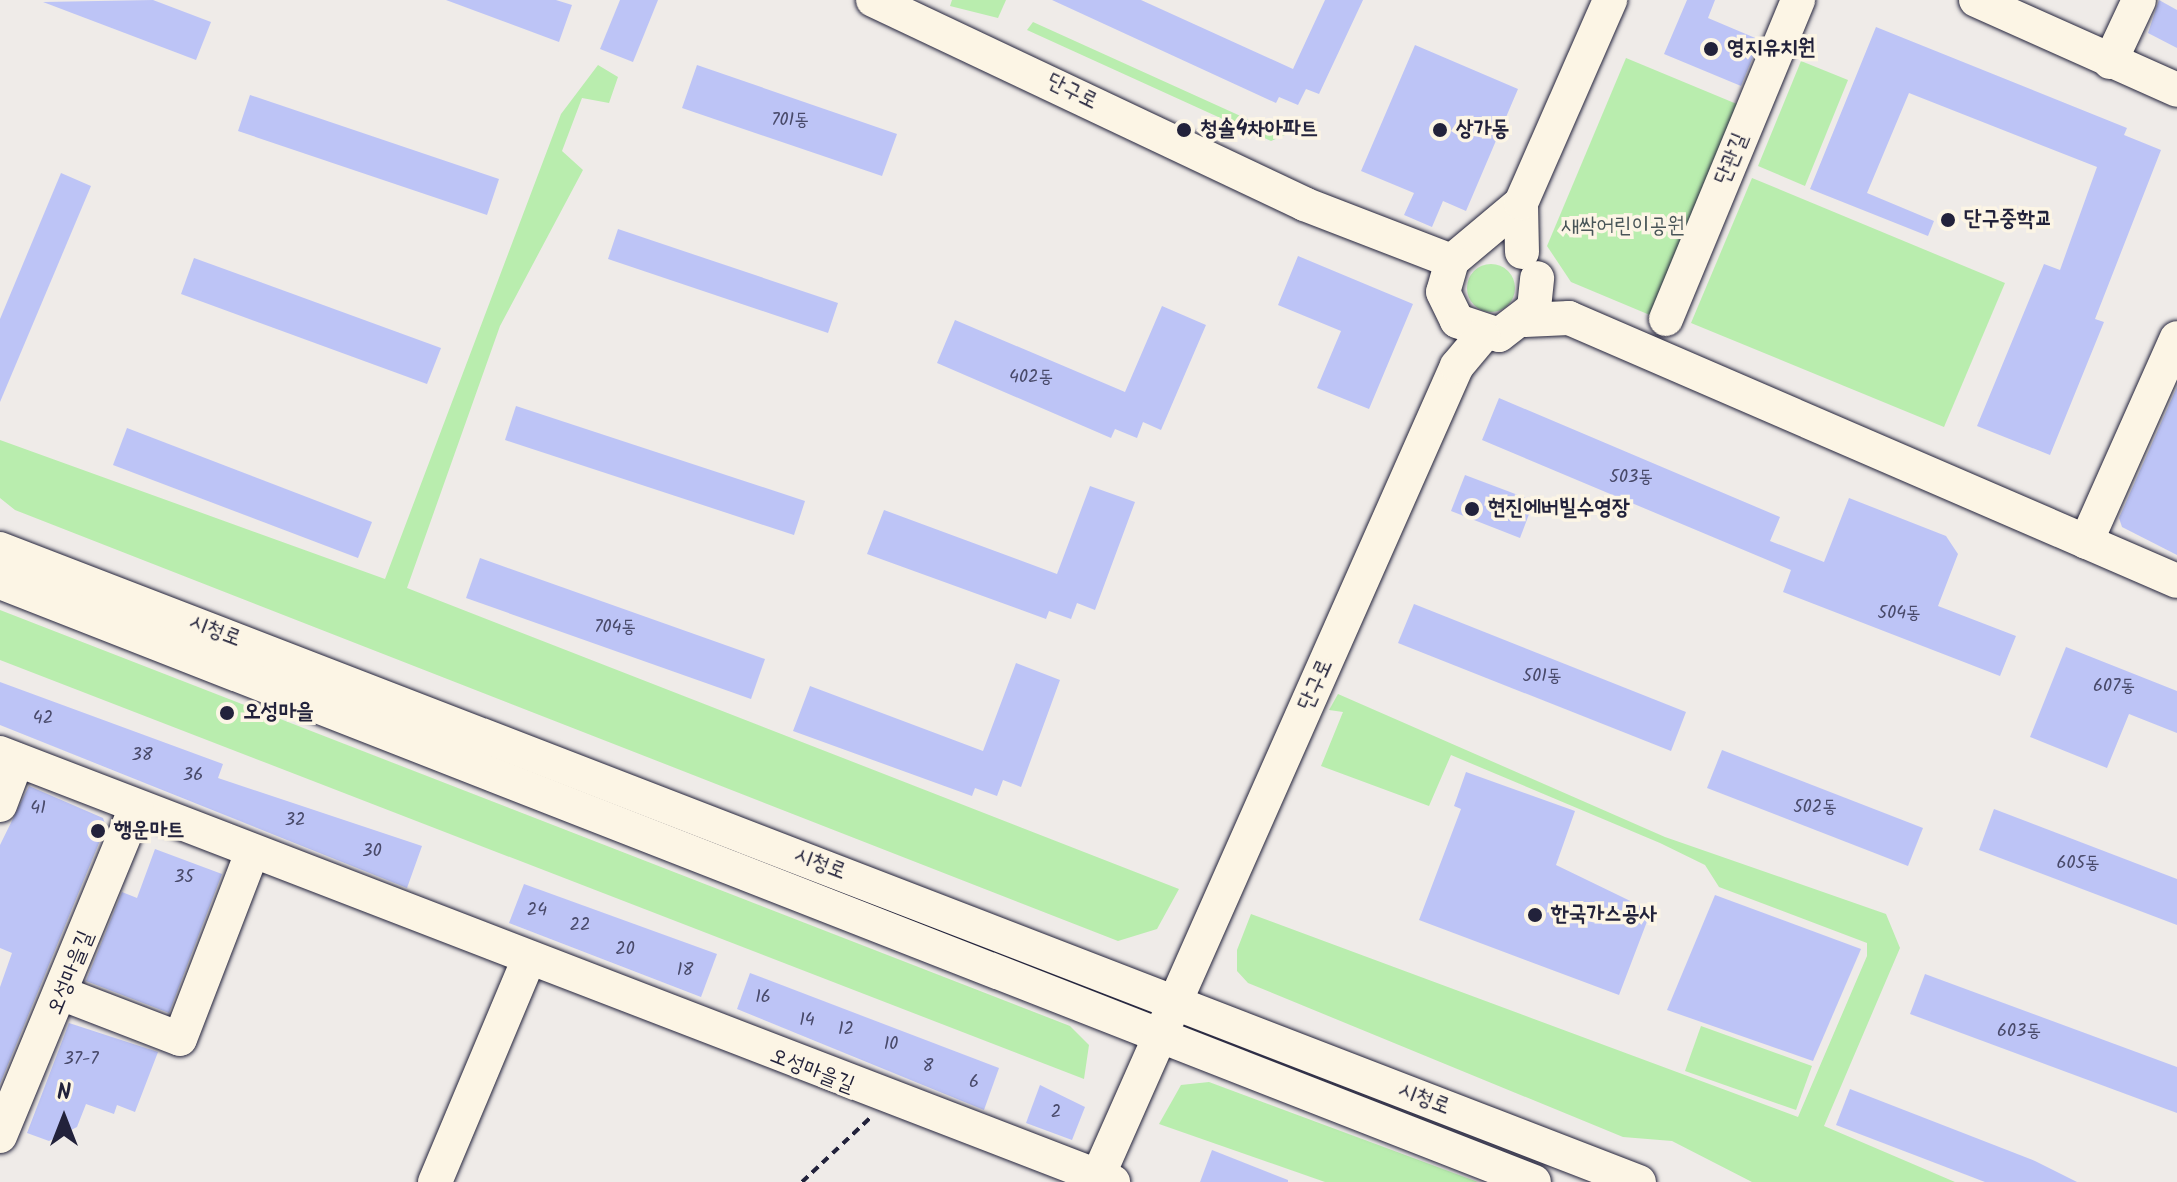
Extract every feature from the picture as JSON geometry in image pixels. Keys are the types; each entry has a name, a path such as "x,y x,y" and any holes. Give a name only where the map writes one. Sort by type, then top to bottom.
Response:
{"street":[{"name":"단구로","path":"873,0 1402,247 1462,290"},
{"path":"1610,0 1521,203 1462,290 1525,320 1569,318 2177,581"},
{"name":"단관길","path":"1666,319 1798,0"},
{"path":"1976,0 2177,90"},
{"path":"2110,62 2139,0"},
{"path":"1521,203 1529,265 1525,320"},
{"name":"단구로","path":"1462,290 1529,265"},
{"path":"1529,265 1569,318"},
{"name":"단구로","path":"1156,1032 1457,366 1462,290"},
{"path":"2086,542 2177,338"},
{"name":"시청로","path":"0,549 1639,1182"},
{"name":"시청로","path":"0,582 1534,1182"},
{"name":"오성마을길","path":"0,805 8,757 889,1101 1105,1179"},
{"name":"오성마을길","path":"2,1137 63,994 136,807"},
{"path":"63,994 180,1039 252,852"},
{"path":"435,1182 528,961"},
{"path":"1105,1179 1156,1032"}],"path":[{"path":"802,1182 889,1101"}],"green space":[{"path":"952,0 1006,0 998,18 950,6"},
{"path":"1033,22 1256,123 1286,131 1306,126 1271,141 1027,30"},
{"name":"새싹어린이공원","path":"1626,58 1744,107 1657,318 1571,282 1547,246"},
{"path":"1801,61 1848,80 1805,186 1758,166"},
{"path":"598,65 618,77 609,103 582,98 562,151 583,170 500,326 407,588 1179,889 1157,929 1118,941 15,510 0,498 0,440 385,579 561,114"},
{"path":"1752,178 2005,283 1944,427 1691,323"},
{"path":"1491,264 1508,271 1515,288 1508,305 1491,312 1474,305 1467,288 1474,271"},
{"path":"0,610 1070,1026 1089,1045 1084,1079 0,660"},
{"path":"1338,694 1665,837 1886,914 1900,948 1824,1126 1955,1182 1752,1182 1672,1141 1623,1137 1248,983 1237,971 1237,950 1251,914 1798,1117 1867,956 1867,943 1719,887 1705,865 1451,755 1429,806 1321,766 1343,712 1329,710"},
{"path":"1701,1026 1812,1066 1796,1110 1685,1071"},
{"path":"1209,1082 1478,1182 1325,1182 1159,1124 1181,1085"}],"building":[{"path":"153,0 211,22 196,60 43,2"},
{"path":"446,0 556,0 572,5 559,42"},
{"path":"620,0 658,0 633,62 600,49"},
{"path":"1052,0 1141,0 1293,69 1325,0 1363,0 1319,94 1306,89 1298,105 1279,97 1276,103"},
{"path":"1687,0 1715,0 1708,18 1760,40 1741,86 1664,54"},
{"path":"2159,0 2177,10 2177,48 2148,33"},
{"path":"1876,27 2127,128 2124,135 2161,150 2095,319 2104,322 2050,455 1977,426 2044,264 2060,270 2097,167 1909,93 1867,193 1934,221 1928,236 1810,189"},
{"name":"상가동","path":"1415,45 1518,89 1466,211 1443,201 1432,227 1404,215 1414,193 1361,171"},
{"path":"697,65 897,134 882,176 682,108"},
{"path":"250,95 499,179 487,215 238,131"},
{"path":"61,173 91,186 0,402 0,319"},
{"path":"618,229 838,303 828,333 608,259"},
{"path":"1298,256 1413,304 1369,409 1317,388 1341,331 1278,305"},
{"path":"194,258 441,348 427,384 181,294"},
{"path":"1162,306 1206,325 1161,430 1143,422 1137,438 1115,429 1111,438 937,363 955,320 1125,392"},
{"path":"2177,387 2177,555 2122,527 2119,518"},
{"path":"1499,398 1780,517 1770,541 1824,562 1849,498 1946,536 1958,554 1938,606 2016,636 2000,676 1783,592 1791,570 1482,440"},
{"path":"516,406 805,501 794,535 505,440"},
{"path":"127,428 372,522 358,558 113,465"},
{"path":"1465,475 1534,501 1520,538 1451,511"},
{"path":"1090,486 1135,502 1095,610 1077,603 1071,619 1049,611 1046,619 867,554 884,510 1057,574"},
{"path":"480,558 765,659 751,699 466,598"},
{"path":"1414,604 1686,712 1671,751 1398,643"},
{"path":"2066,647 2177,691 2177,733 2129,714 2107,768 2030,737"},
{"path":"1016,663 1060,680 1021,787 1003,780 997,796 975,788 972,796 793,731 810,686 983,751"},
{"path":"0,682 223,764 218,778 422,846 407,888 0,725"},
{"path":"1722,750 1923,828 1908,866 1707,788"},
{"name":"한국가스공사","path":"1466,772 1575,811 1556,865 1651,911 1619,995 1419,920 1461,809 1454,806"},
{"path":"29,786 103,818 106,826 0,1084 0,987 12,953 0,948 0,845"},
{"path":"1994,809 2177,879 2177,925 1979,850"},
{"path":"155,849 222,874 169,1013 86,981 122,892 137,898"},
{"path":"524,884 717,954 701,997 509,923"},
{"path":"1715,895 1861,949 1813,1061 1667,1010"},
{"path":"750,973 999,1068 984,1110 737,1009"},
{"path":"1925,974 2177,1067 2177,1113 1910,1014"},
{"path":"69,1023 158,1052 135,1112 117,1105 114,1114 86,1104 77,1127 49,1141 27,1133"},
{"path":"1040,1085 1085,1107 1072,1140 1026,1123"},
{"path":"1850,1089 2035,1161 2077,1182 1985,1182 1836,1125"},
{"path":"1212,1150 1288,1180 1288,1182 1200,1182"}],"place":[{"name":"영지유치원","path":"1711,49"},
{"name":"청솔4차아파트","path":"1184,130"},
{"name":"상가동","path":"1440,130"},
{"name":"단구중학교","path":"1948,220"},
{"name":"현진에버빌수영장","path":"1472,509"},
{"name":"오성마을","path":"227,713"},
{"name":"행운마트","path":"98,831"},
{"name":"한국가스공사","path":"1535,915"}]}
